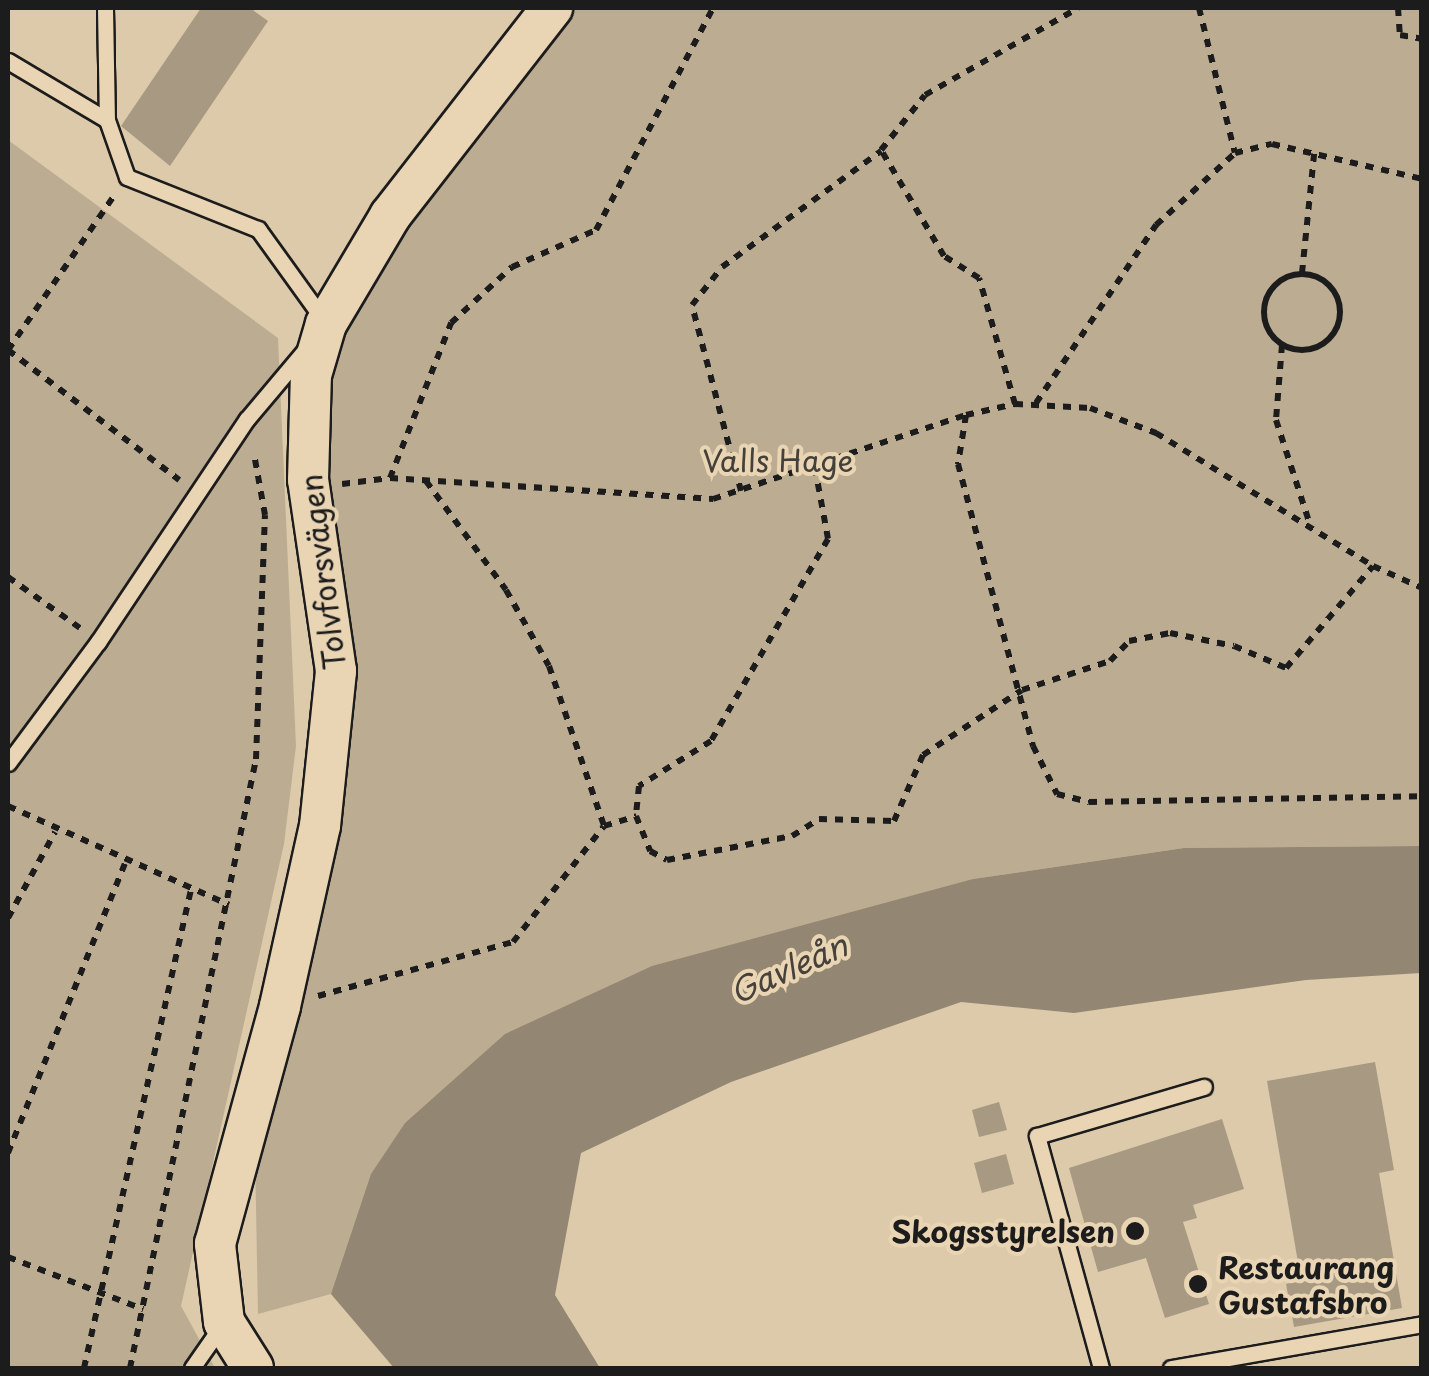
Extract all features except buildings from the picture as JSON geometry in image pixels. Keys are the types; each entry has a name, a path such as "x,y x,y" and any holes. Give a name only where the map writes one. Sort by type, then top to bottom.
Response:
{"street":[{"name":"Tolvforsvägen","path":"253,1368 224,1322 215,1244 280,1006 320,826 336,671 312,375 326,324 390,216 552,8"}],"lane":[{"path":"8,763 98,642 247,419 326,324 258,229 127,177 107,120 105,8"},
{"path":"8,62 107,120"},
{"path":"1101,1368 1037,1136 1204,1087"},
{"path":"192,1368 224,1322"},
{"path":"1171,1368 1422,1324"}],"path":[{"path":"390,478 451,323 512,266 596,230 713,8"},
{"path":"741,490 692,304 722,267 881,150 926,95 1078,8"},
{"path":"1199,8 1235,153"},
{"path":"1398,8 1400,35 1422,39"},
{"path":"1035,404 1156,225 1235,153 1272,144 1422,179"},
{"path":"881,150 944,256 978,278 1015,404"},
{"path":"1302,274 1314,154"},
{"path":"127,177 8,351 196,494"},
{"path":"1302,274 1334,292 1337,328 1307,350 1282,346 1266,327 1265,302 1278,281 1302,274"},
{"path":"1282,346 1276,420 1312,530"},
{"path":"323,482 390,478 713,499 966,415 1015,404 1090,408 1156,433 1373,566 1422,588"},
{"path":"966,415 958,464 1022,690 1033,746 1057,794 1089,802 1422,796"},
{"path":"130,1368 229,905 256,759 264,646 265,515 247,419"},
{"path":"815,468 828,539 711,740 639,786 636,816 650,850 667,860 792,836 819,819 894,821 924,755 1022,690 1110,661 1129,641 1170,633 1234,646 1286,668 1373,566"},
{"path":"425,480 506,590 548,666 604,826"},
{"path":"8,577 98,642"},
{"path":"8,806 125,864 229,905"},
{"path":"280,1006 513,942 604,826 636,816"},
{"path":"8,918 55,832"},
{"path":"8,1152 125,864"},
{"path":"84,1368 191,890"},
{"path":"8,1257 142,1309"}],"green space":[{"name":"Valls Hage","path":"552,8 1421,8 1421,846 1184,848 973,879 405,1123 331,1294 258,1314 254,1102 320,826 316,553 326,324"},
{"path":"8,140 278,338 296,746 284,844 181,1306 215,1368 8,1368"}],"water":[{"name":"Gavleån","path":"1421,846 1421,973 1306,980 1074,1013 961,1002 731,1082 581,1153 555,1295 600,1368 394,1368 331,1294 371,1174 405,1123 505,1034 652,966 973,879 1184,848"}],"place":[{"name":"Skogsstyrelsen","path":"1135,1231"},
{"name":"Restaurang Gustafsbro","path":"1198,1284"}]}
